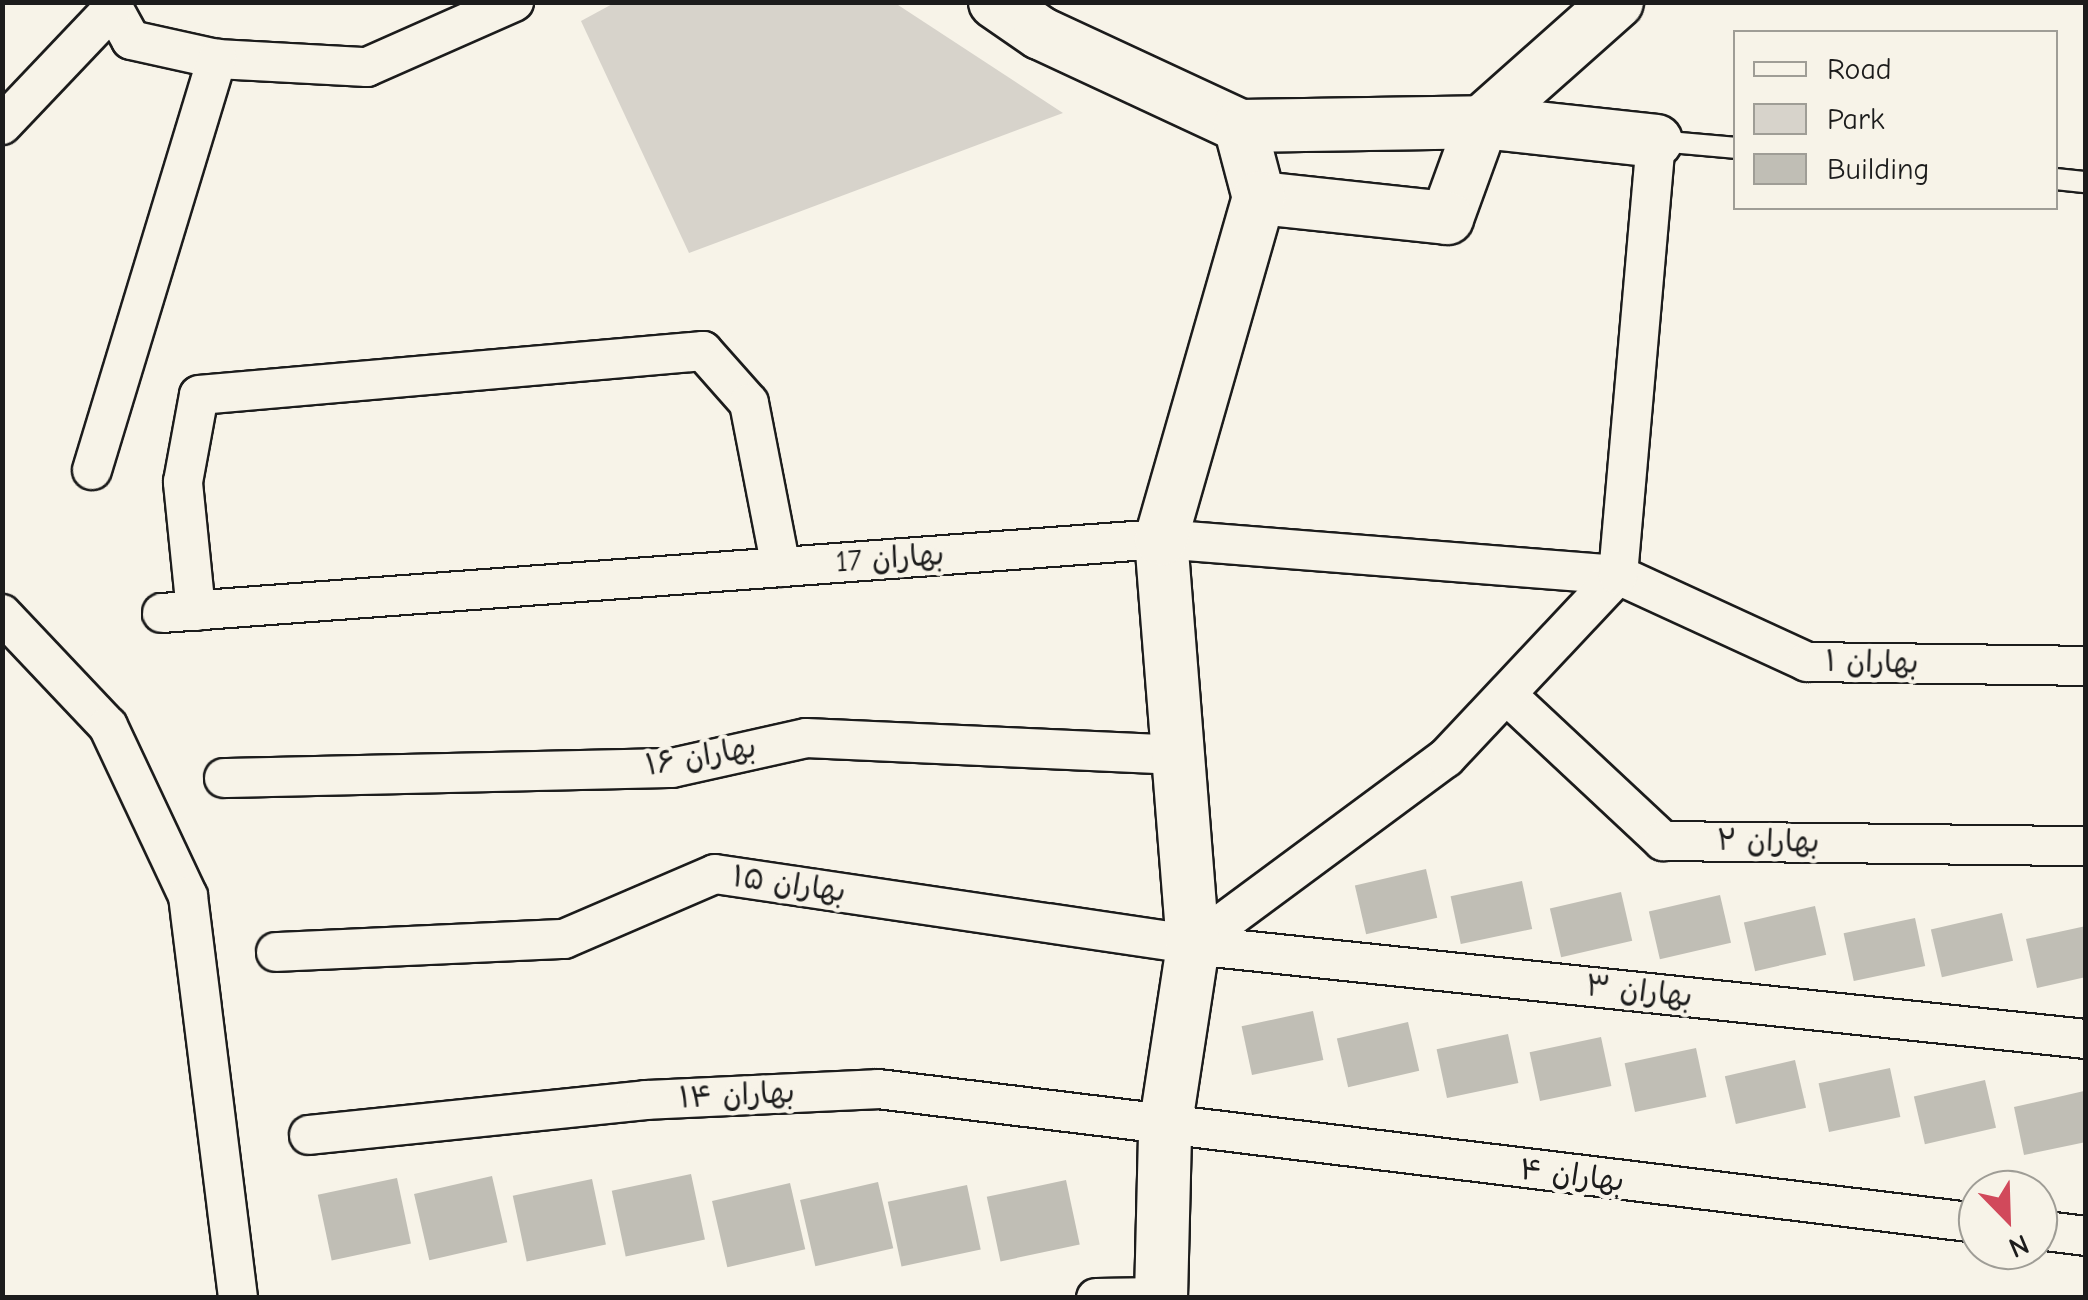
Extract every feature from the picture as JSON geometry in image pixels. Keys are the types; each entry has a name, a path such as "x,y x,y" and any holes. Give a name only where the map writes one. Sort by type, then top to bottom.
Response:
{"street":[{"path":"2,124 111,5 132,40 217,59 367,67 514,2"},
{"path":"995,2 1040,33 1240,126 1482,122 1656,140 1618,574 1446,758 1192,945"},
{"path":"1259,198 1447,218 1482,122 1617,2"},
{"path":"92,470 217,59"},
{"path":"1096,1298 1161,1297 1166,1129 1192,945 1162,539 1259,198 1240,126"},
{"name":"بهاران 17","path":"780,567 749,403 703,351 199,395 183,482 179,612 1162,539 1618,574"},
{"name":"بهاران ۱","path":"1618,574 1807,662 2086,666"},
{"path":"2,614 108,726 188,896 238,1298"},
{"name":"بهاران ۲","path":"1508,695 1663,841 2086,846"},
{"name":"بهاران ۱۶","path":"224,778 672,768 806,738 1178,754"},
{"name":"بهاران ۱۵","path":"276,952 564,938 715,874 1192,945"},
{"name":"بهاران ۳","path":"1192,945 2086,1040"},
{"name":"بهاران ۱۴","path":"308,1135 646,1100 878,1089 1166,1129"},
{"name":"بهاران ۴","path":"1166,1129 1958,1221"},
{"path":"2058,1232 2086,1236"}],"lane":[{"path":"1656,140 1733,148"},
{"path":"2058,179 2086,182"}],"green space":[{"path":"616,2 895,3 1063,113 689,253 581,21"}],"building":[{"path":"1426,869 1437,918 1366,934 1355,885"},
{"path":"1522,881 1532,929 1461,944 1451,896"},
{"path":"1621,892 1632,941 1561,957 1550,908"},
{"path":"1720,895 1731,943 1660,959 1649,911"},
{"path":"1815,906 1826,955 1755,971 1744,922"},
{"path":"2002,913 2013,961 1942,977 1931,929"},
{"path":"1915,918 1925,966 1854,981 1844,933"},
{"path":"2086,926 2086,977 2037,988 2026,939"},
{"path":"1313,1011 1323,1060 1252,1075 1242,1026"},
{"path":"1408,1022 1419,1071 1348,1087 1337,1038"},
{"path":"1508,1034 1518,1083 1447,1098 1437,1049"},
{"path":"1601,1037 1611,1086 1540,1101 1530,1052"},
{"path":"1696,1048 1706,1097 1635,1112 1625,1063"},
{"path":"1795,1060 1806,1108 1736,1124 1725,1076"},
{"path":"1890,1068 1900,1117 1829,1132 1819,1083"},
{"path":"1985,1080 1996,1128 1925,1144 1914,1096"},
{"path":"2084,1091 2086,1142 2024,1155 2014,1107"},
{"path":"691,1174 705,1240 626,1256 612,1191"},
{"path":"492,1176 507,1242 429,1260 414,1194"},
{"path":"397,1178 411,1244 332,1260 318,1195"},
{"path":"592,1179 606,1245 527,1261 513,1196"},
{"path":"1066,1180 1080,1245 1000,1261 987,1197"},
{"path":"878,1182 893,1248 815,1266 800,1200"},
{"path":"790,1183 805,1249 727,1267 712,1201"},
{"path":"967,1185 981,1250 901,1266 888,1202"}]}
